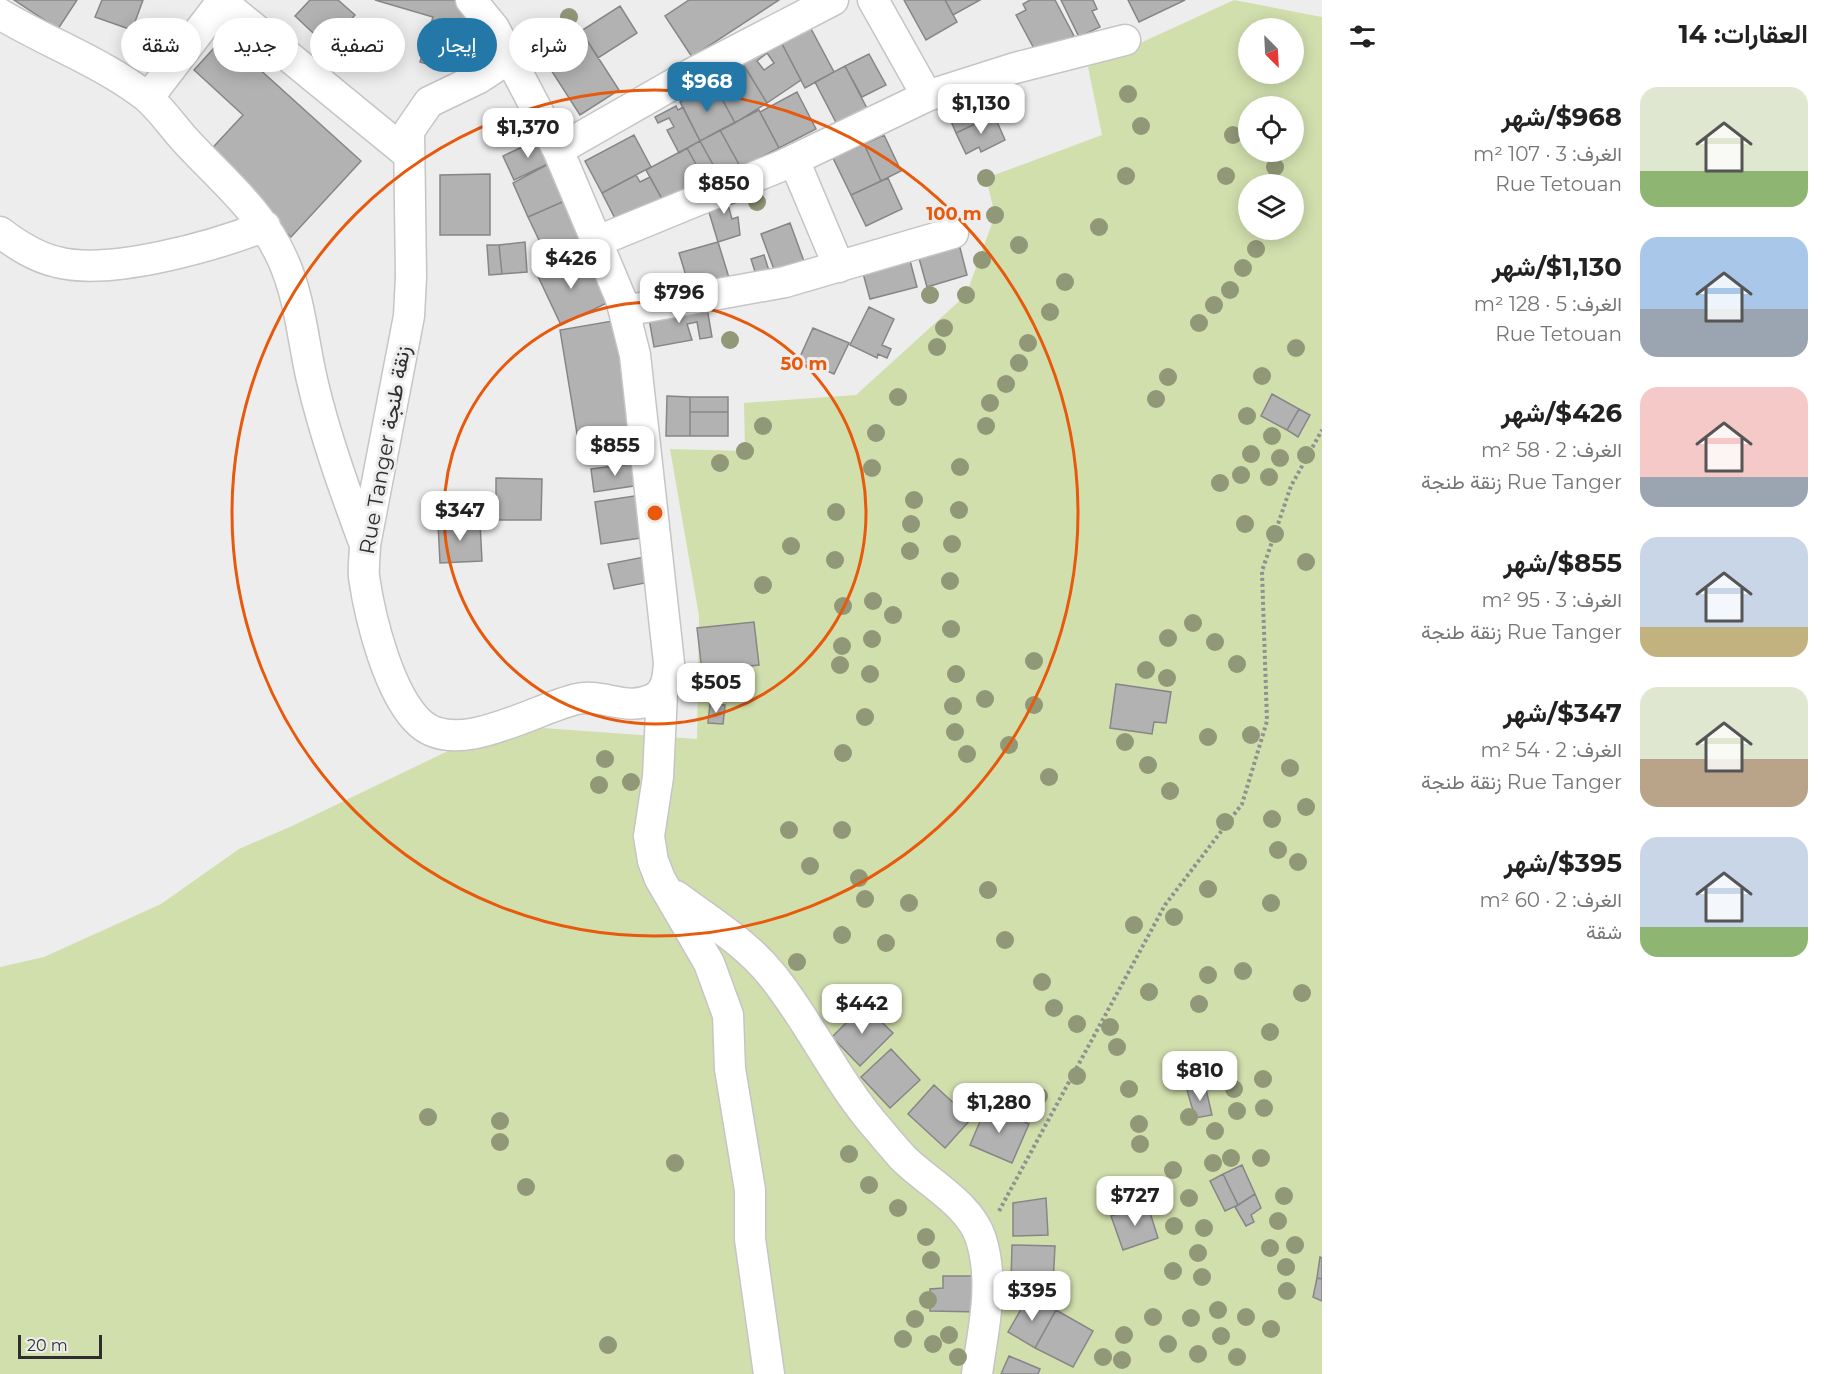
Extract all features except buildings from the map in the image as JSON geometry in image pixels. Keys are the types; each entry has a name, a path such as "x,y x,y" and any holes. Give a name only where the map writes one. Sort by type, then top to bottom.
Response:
{"street":[{"path":"471,0 494,28 509,54"},
{"path":"558,150 691,74 832,0"},
{"path":"873,0 927,96"},
{"path":"148,98 223,1 409,155"},
{"path":"0,14 27,30 76,52 148,98 265,226 284,263 296,301 312,381 338,469 365,544"},
{"path":"598,241 794,160 927,96 1015,68 1125,40"},
{"name":"Rue Tanger زنقة طنجة","path":"509,58 479,78 429,102 409,131 411,277 409,316 365,544 364,574 371,609 394,685 412,715 432,732 464,735 477,733 580,698 621,705 652,700 662,693"},
{"path":"519,72 558,150 598,241 624,311 635,355 668,655 667,682 662,693 658,777 650,836 653,861 666,889 710,963 728,1015 730,1069 750,1190 750,1239 769,1374"},
{"path":"794,160 839,267"},
{"path":"0,232 36,255 58,263 79,264 117,262 197,249 265,226"},
{"path":"624,311 785,282 953,233"},
{"path":"666,889 741,944 769,972 799,1012 853,1098 904,1158 970,1218 980,1237 985,1259 988,1307 977,1374"}],"path":[{"path":"980,1237 1006,1202 1165,905 1242,804 1267,721 1262,571 1291,486 1322,430"}],"green space":[{"path":"1234,0 1322,17 1322,1374 0,1374 0,967 44,957 161,904 239,849 502,725 697,739 699,616 670,449 745,451 744,403 856,395 966,295 995,215 986,178 1102,135 1088,67"}]}
